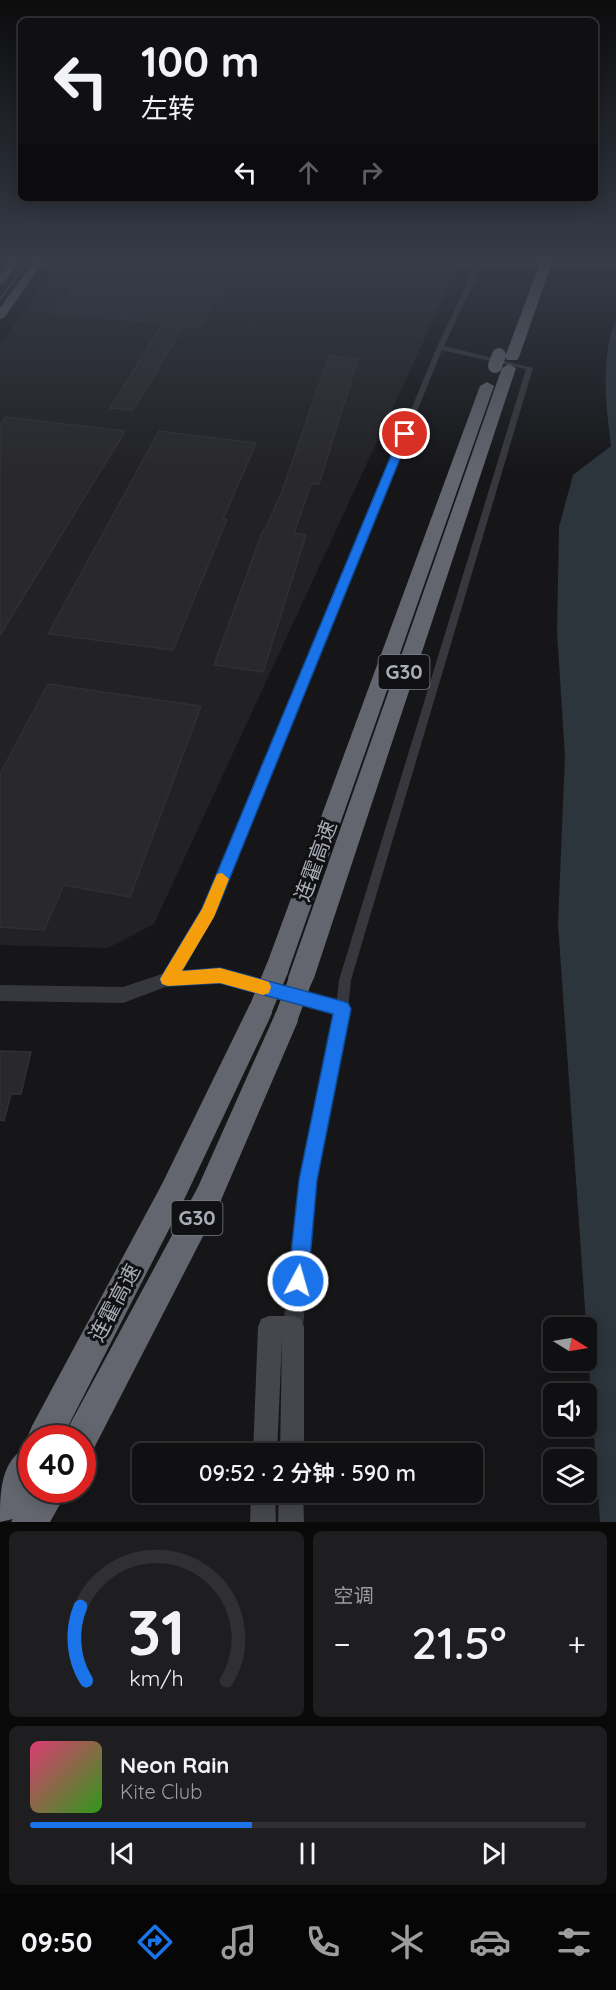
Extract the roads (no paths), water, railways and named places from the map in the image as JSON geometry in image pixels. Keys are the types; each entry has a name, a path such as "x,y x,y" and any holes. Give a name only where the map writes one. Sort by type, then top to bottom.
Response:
{"highway":[{"name":"连霍高速","path":"51,1425 172,1194 272,1017 301,978 513,331"},
{"name":"连霍高速","path":"88,1425 208,1197 272,1017 277,969 517,331"},
{"path":"0,1507 18,1481"},
{"path":"29,1522 42,1503"}],"main road":[{"path":"265,1443 269,1327 293,1327 292,1443"},
{"path":"262,1522 263,1503"},
{"path":"291,1503 291,1522"}],"street":[{"path":"168,979 208,912 448,331"},
{"path":"293,1327 308,1180 342,1009 345,980 530,368 440,347"},
{"path":"0,993 123,995 168,979 220,976 342,1009"}]}
